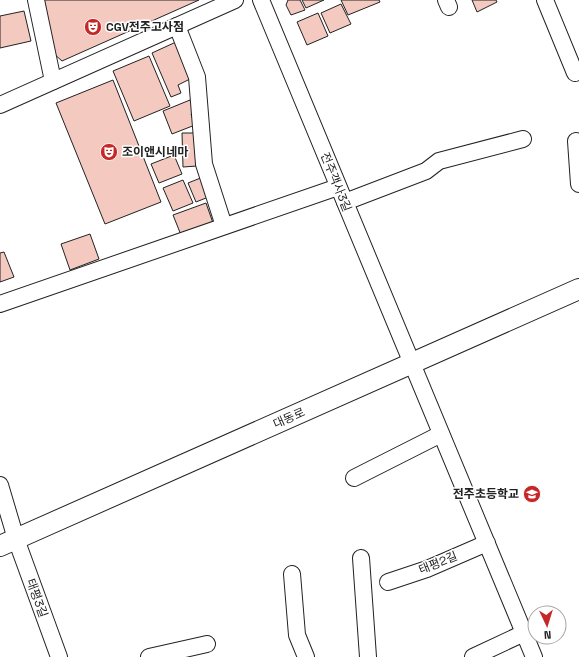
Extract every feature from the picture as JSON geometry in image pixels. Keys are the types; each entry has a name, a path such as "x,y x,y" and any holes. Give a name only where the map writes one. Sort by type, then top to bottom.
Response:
{"street":[{"path":"36,0 53,81"},
{"path":"0,105 235,0"},
{"name":"전주객사3길","path":"261,0 411,364"},
{"path":"545,0 575,73"},
{"path":"177,26 197,77 204,164 224,226"},
{"path":"345,202 426,171 439,161 523,139"},
{"path":"576,141 579,184"},
{"path":"0,304 338,187"},
{"name":"대동로","path":"8,542 579,289"},
{"path":"411,364 534,657"},
{"path":"354,478 441,434"},
{"name":"태평3길","path":"0,485 8,542 59,657"},
{"name":"태평2길","path":"388,582 427,569 486,543"},
{"path":"360,558 368,657"},
{"path":"292,574 297,635 306,657"},
{"path":"473,657 524,633"},
{"path":"149,657 207,644"}],"building":[{"name":"CGV전주고사점","path":"42,0 199,0 62,61 53,53"},
{"path":"288,0 300,0 305,10 291,15 286,5"},
{"path":"302,0 324,0 306,8"},
{"path":"341,0 379,0 380,2 348,15"},
{"path":"472,0 496,0 497,2 477,12"},
{"path":"341,4 351,24 330,33 321,13"},
{"path":"24,11 31,41 0,48 0,16"},
{"path":"318,13 328,36 307,45 297,22"},
{"path":"176,42 192,78 178,85 181,93 171,97 152,53"},
{"path":"149,56 170,106 134,121 113,71"},
{"name":"조이앤시네마","path":"113,80 161,202 105,224 56,103"},
{"path":"190,100 195,112 191,114 195,125 172,134 163,111"},
{"path":"182,133 196,133 197,166 183,167"},
{"path":"174,155 182,174 159,183 151,164"},
{"path":"203,177 211,196 196,202 188,183"},
{"path":"183,180 193,203 173,211 163,188"},
{"path":"206,203 213,223 181,235 173,215"},
{"path":"90,234 99,259 70,270 61,244"},
{"path":"4,252 14,277 0,282 0,253"}],"place":[{"name":"CGV전주고사점","path":"93,27"},
{"name":"조이앤시네마","path":"109,152"},
{"name":"전주초등학교","path":"532,494"}]}
